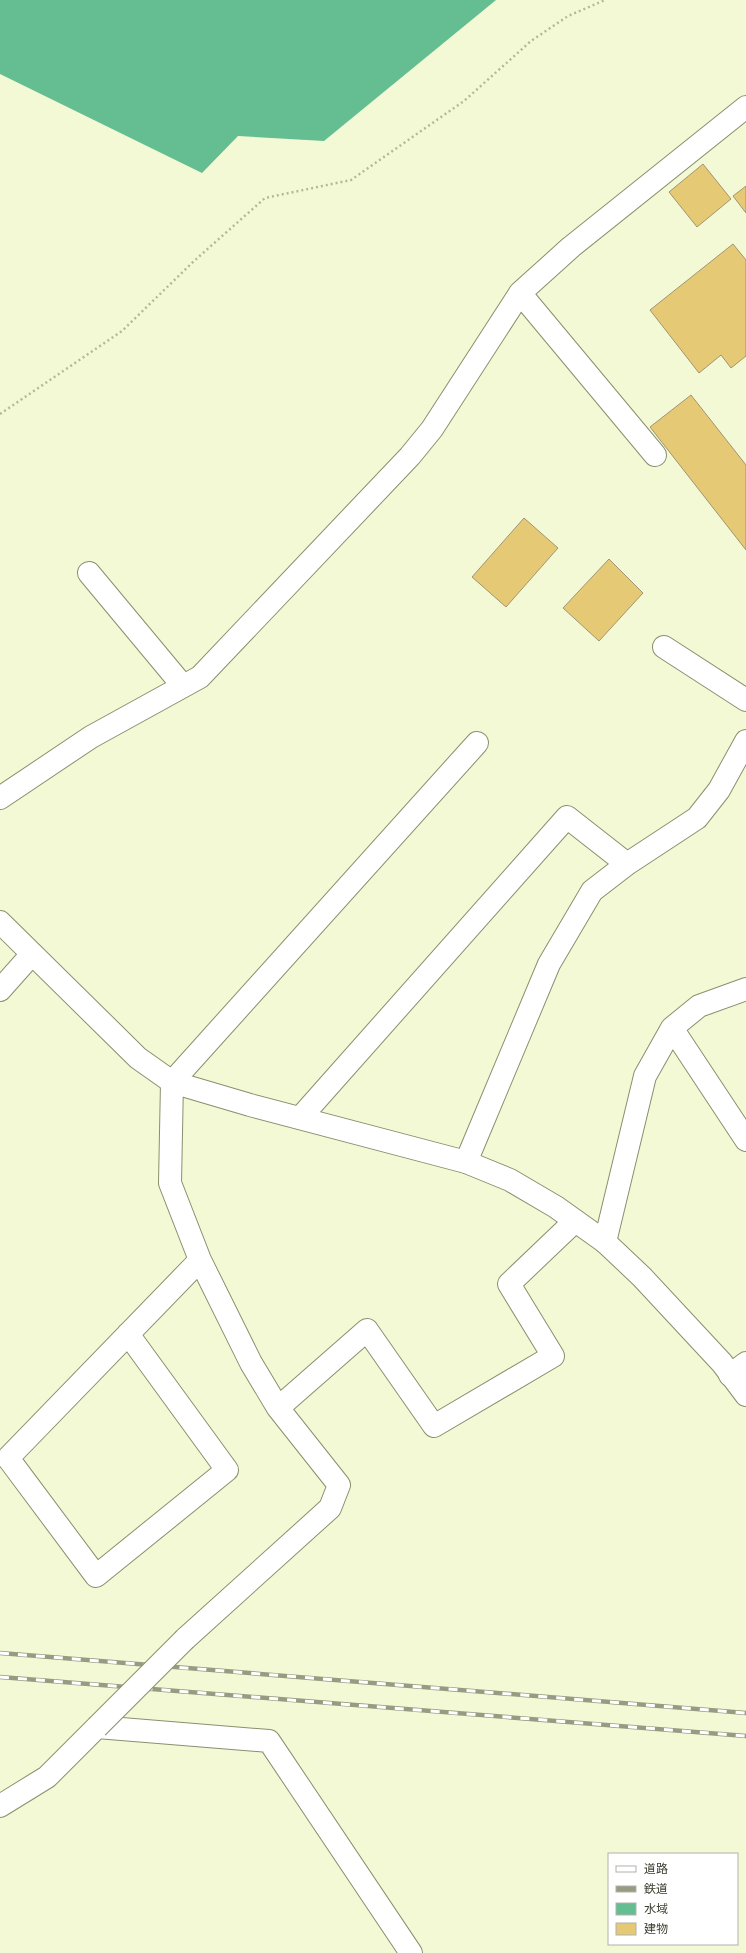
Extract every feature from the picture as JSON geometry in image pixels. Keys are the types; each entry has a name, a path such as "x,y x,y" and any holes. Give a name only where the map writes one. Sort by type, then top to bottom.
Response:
{"street":[{"path":"0,798 90,737 200,677 410,456 432,429 520,294 571,247 746,107"},
{"path":"520,294 655,455"},
{"path":"89,573 183,686"},
{"path":"664,647 746,700"},
{"path":"466,1162 550,964 592,891 627,864 698,818 720,790 746,741"},
{"path":"0,1806 46,1777 185,1639 330,1508 339,1485 278,1408 251,1363 200,1260 170,1183 172,1082 477,744"},
{"path":"300,1118 567,817 627,864"},
{"path":"0,922 138,1058 172,1082 466,1162 510,1180 556,1207 605,1242 642,1277 722,1363 738,1369 746,1395"},
{"path":"0,990 32,954"},
{"path":"605,1242 645,1076 672,1028 699,1006 746,988"},
{"path":"672,1028 746,1140"},
{"path":"278,1408 367,1330 434,1426 552,1356 509,1284 575,1221"},
{"path":"128,1334 227,1470 96,1576 8,1458 128,1334 200,1260"},
{"path":"97,1727 269,1741 412,1953"}],"path":[{"path":"0,414 122,331 194,260 265,198 351,180 464,101 531,41 568,16 605,0"}],"water":[{"path":"0,0 496,0 324,141 238,136 202,173 0,74"}],"building":[{"path":"703,164 731,199 697,227 669,192"},
{"path":"746,186 746,213 733,196"},
{"path":"733,244 746,260 746,356 731,368 721,355 699,373 650,310"},
{"path":"691,395 746,465 746,550 650,427"},
{"path":"524,518 558,548 506,607 472,577"},
{"path":"609,559 643,593 599,641 563,608"}],"railway":[{"path":"0,1653 746,1713"},
{"path":"0,1677 746,1736"}]}
